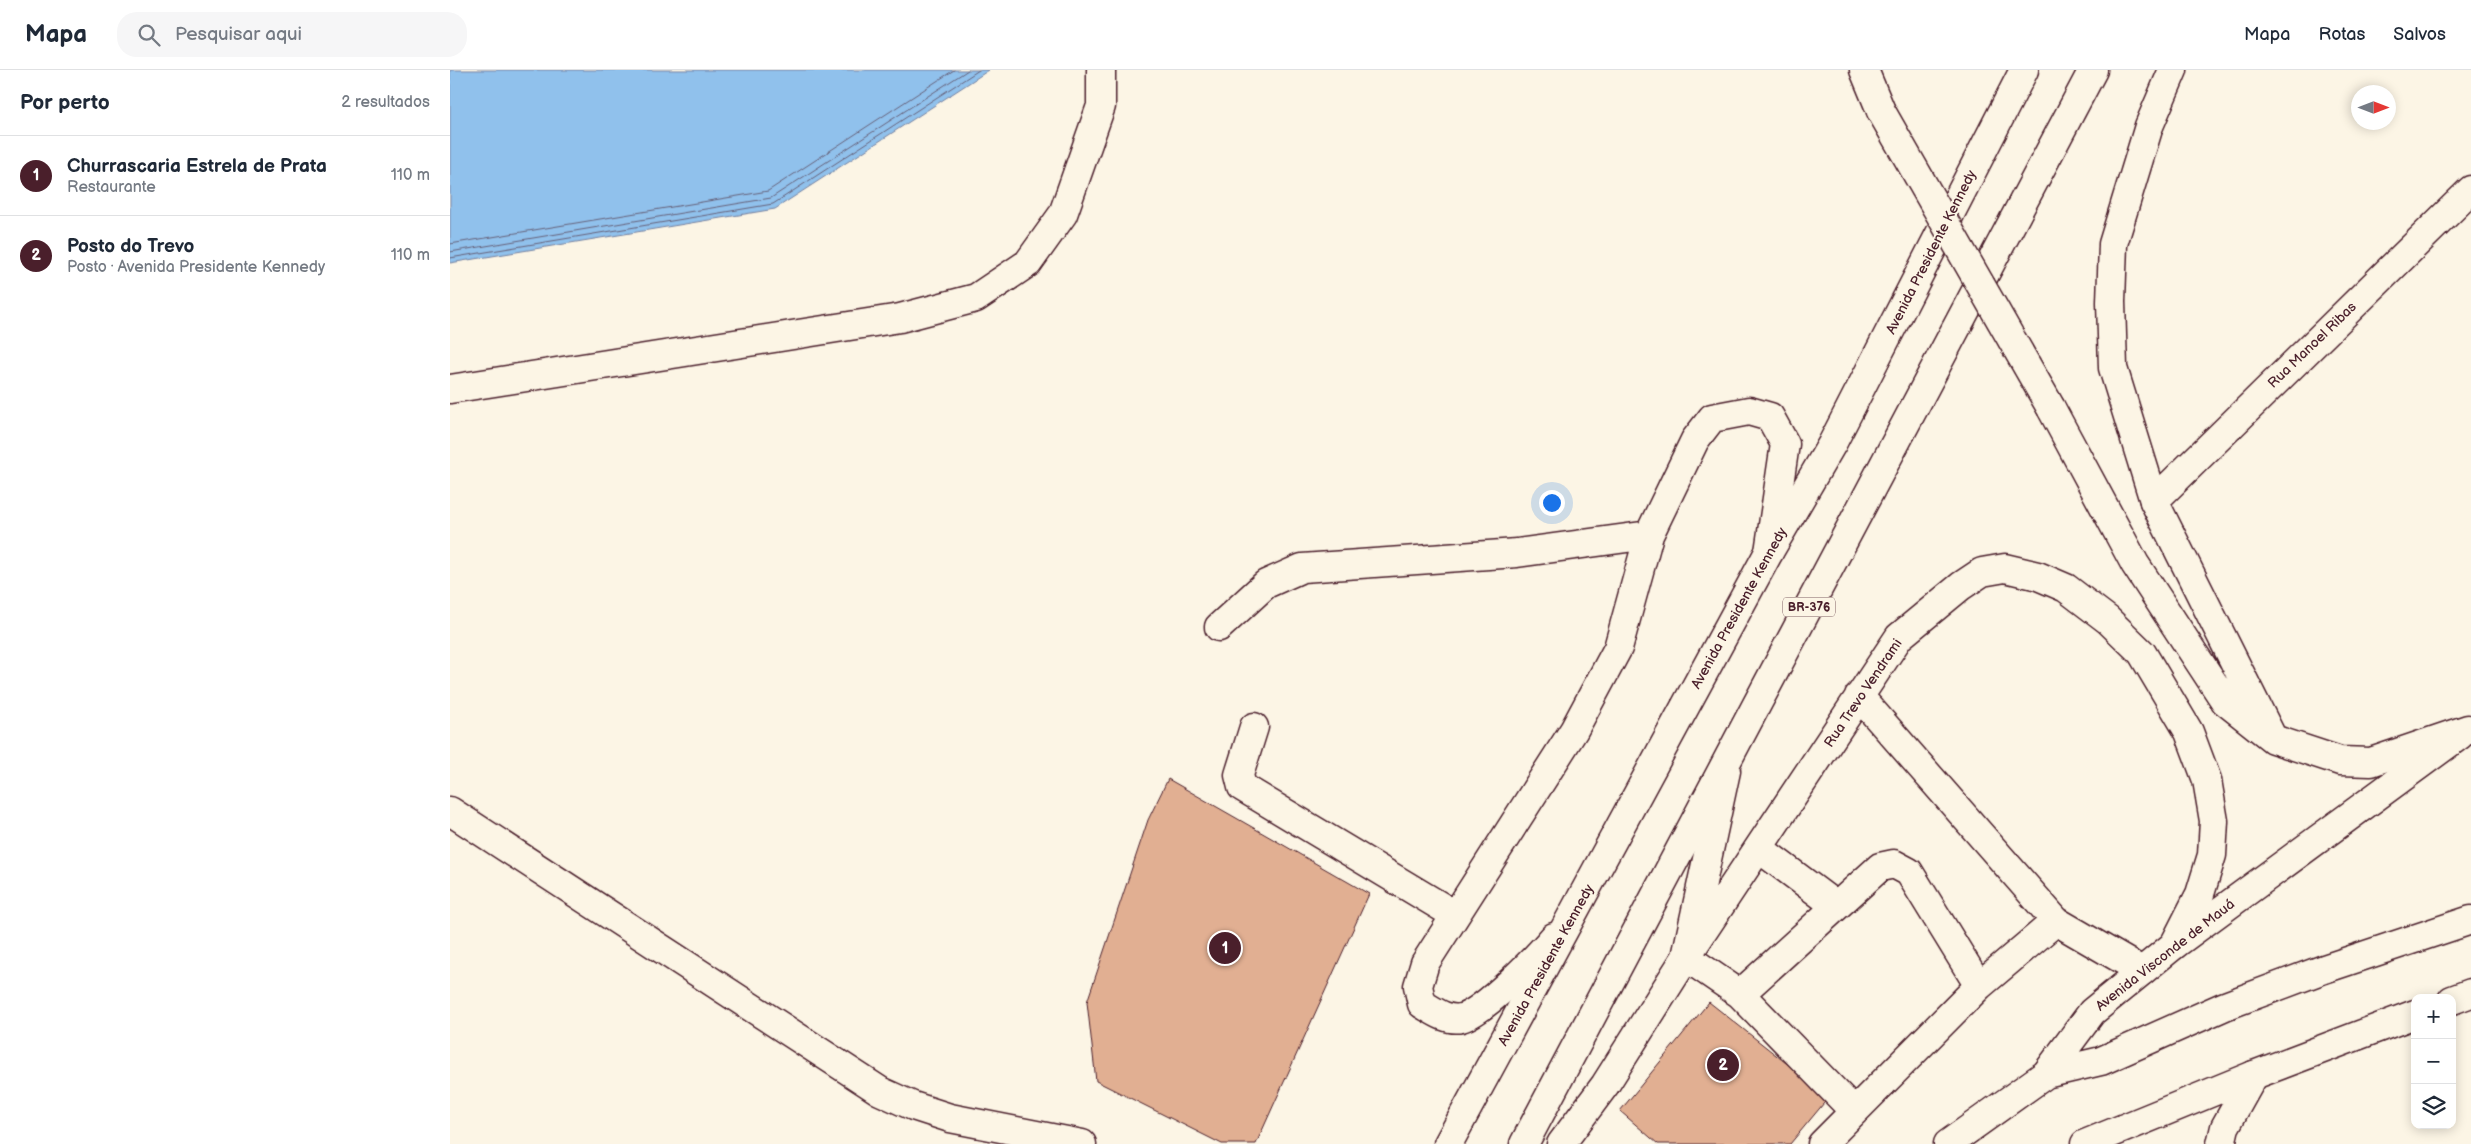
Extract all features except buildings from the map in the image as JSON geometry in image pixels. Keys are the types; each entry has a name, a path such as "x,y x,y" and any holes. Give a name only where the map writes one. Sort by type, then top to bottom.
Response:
{"main road":[{"path":"450,389 900,318 976,298 1028,263 1062,214 1101,106 1101,70"},
{"path":"1864,70 1881,111 2051,408 2135,564 2225,701 2273,739 2340,761 2371,762 2470,728"},
{"name":"Avenida Presidente Kennedy","path":"1438,1144 1454,1133 1575,913 1768,552 1832,444 2024,70"},
{"name":"BR-376","path":"1524,1144 2093,70"},
{"path":"2173,70 2149,126 2114,244 2111,292 2114,368 2154,501 2273,739"},
{"name":"Rua Manoel Ribas","path":"2154,501 2471,190"},
{"path":"1575,913 1533,962 1476,1010 1461,1018 1443,1017 1422,1004 1418,986 1425,963 1574,730 1618,648 1649,535 1695,440 1712,418 1749,411 1770,417 1785,444 1768,552"},
{"path":"1219,627 1266,584 1302,568 1517,553 1649,535"},
{"name":"Rua Trevo Vendrami","path":"1561,1144 1605,1085 1686,957 1760,849 1899,636 1961,586 1982,572 2005,568 2038,576 2066,588 2108,620 2142,653 2167,692 2189,732 2207,780 2214,821 2212,855 2200,894 2174,945"},
{"path":"1859,696 2056,921 2142,971"},
{"path":"1254,727 1239,774 1242,787 1455,915"},
{"name":"Avenida Visconde de Mauá","path":"2046,1074 2092,1012 2142,971 2174,945 2470,728"},
{"path":"1727,764 1686,957 1740,994 1854,1111"},
{"path":"450,811 880,1091 913,1106 950,1118 1082,1144"},
{"path":"1760,849 1836,906"},
{"path":"1740,994 1880,867 1894,864 1909,872 1979,986"},
{"path":"1948,1144 2046,1074 2101,1061 2225,1006 2324,969 2471,920"},
{"path":"1822,1144 1979,986 2056,921"},
{"path":"2456,999 2471,993"},
{"path":"2085,1144 2254,1075 2411,1016"},
{"path":"2221,1144 2225,1127 2254,1075"}],"water":[{"path":"450,70 989,70 775,209 450,263"}],"place":[{"name":"Churrascaria Estrela de Prata","path":"1225,948"},
{"name":"Posto do Trevo","path":"1723,1065"}]}
